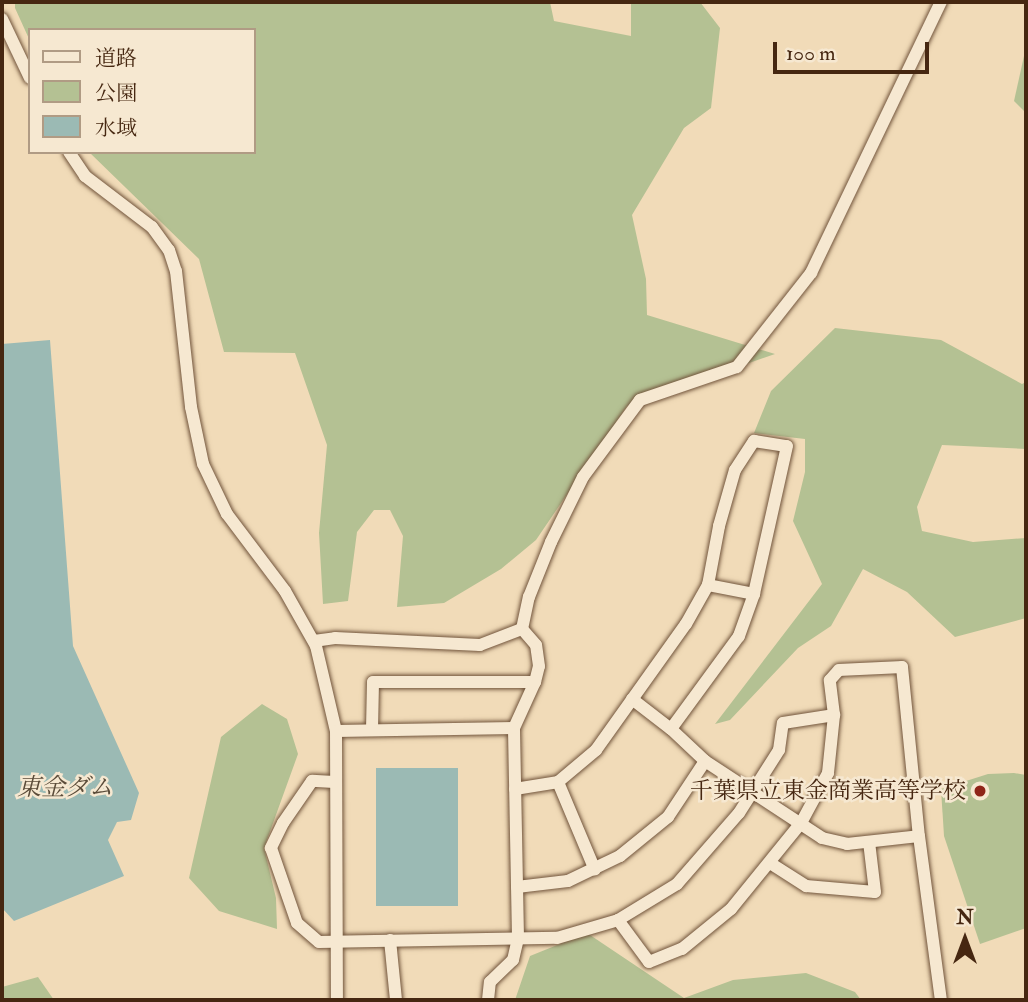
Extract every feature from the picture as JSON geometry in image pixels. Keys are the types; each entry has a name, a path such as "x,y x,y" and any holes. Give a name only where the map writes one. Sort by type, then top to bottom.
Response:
{"street":[{"path":"522,629 529,597 546,553 583,477 640,400 737,367 810,273 941,2"},
{"path":"2,19 28,74"},
{"path":"70,154 85,176 152,227 169,250 176,271 191,407 203,464 228,514 285,591 314,641 336,731 334,782 337,1000"},
{"path":"515,789 558,782 596,750 686,624 708,586 719,526 736,470 754,441 787,446 754,594 739,636 671,729"},
{"path":"708,586 754,594"},
{"path":"314,641 335,638 481,645 522,629"},
{"path":"488,1000 490,982 513,960 518,938 514,728 535,682 539,666 536,645 522,629"},
{"path":"618,920 649,962 682,949 731,909 801,822 828,773 834,715 830,680 839,670 902,667 919,836 941,1000"},
{"path":"372,730 373,682 535,682"},
{"path":"632,699 671,729 705,761 753,790 822,838 847,844 919,836"},
{"path":"334,782 312,781 284,822 271,848 297,923 319,943 558,938 618,920 677,884 739,813 779,750 783,723 834,715"},
{"path":"336,731 514,728"},
{"path":"517,887 568,881 620,856 668,817 705,761"},
{"path":"558,782 595,870"},
{"path":"770,863 806,886 875,892 869,842"},
{"path":"390,940 396,1000"}],"green space":[{"path":"15,2 550,2 554,21 631,36 631,2 700,2 720,28 711,108 684,128 632,215 646,279 647,315 775,354 627,406 536,540 501,569 444,603 397,607 403,536 390,510 374,510 357,532 348,601 323,604 319,533 327,445 295,353 224,352 199,259 91,154 256,154 256,28 28,28 28,37 15,8"},
{"path":"1026,56 1026,113 1014,101"},
{"path":"835,328 941,340 1022,384 1026,382 1026,449 942,445 917,507 922,531 973,542 1026,538 1026,618 955,637 907,592 863,569 831,626 798,648 730,720 715,724 822,584 793,521 805,472 805,439 754,433 771,391"},
{"path":"262,704 287,719 298,754 264,848 276,898 277,929 219,911 189,878 221,737"},
{"path":"988,774 1026,775 1026,928 980,944 944,836 941,789"},
{"path":"587,933 684,998 733,980 806,973 855,992 861,1000 515,1000 530,956"},
{"path":"38,977 54,1000 2,1000 2,987"}],"water":[{"name":"東金ダム","path":"50,340 73,646 139,793 131,820 117,822 108,840 124,876 14,921 2,908 2,344"},
{"path":"376,768 458,768 458,906 376,906"}],"place":[{"name":"千葉県立東金商業高等学校","path":"980,791"}]}
